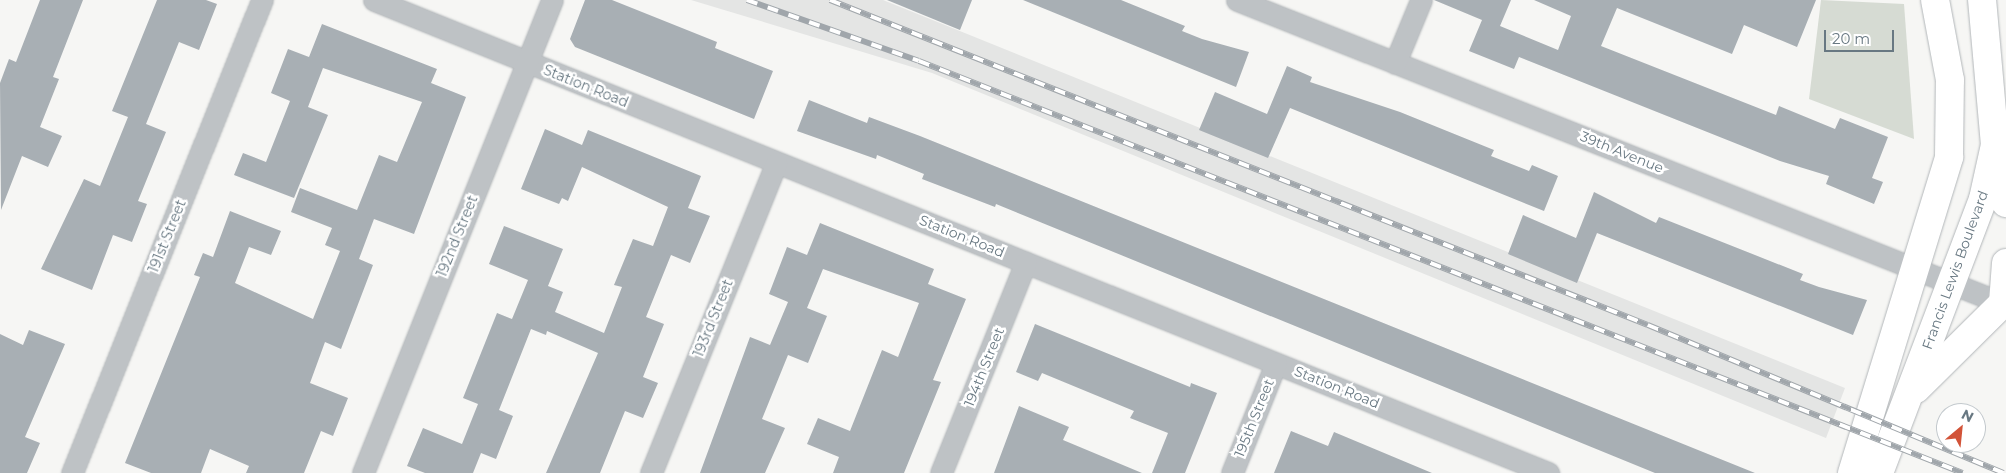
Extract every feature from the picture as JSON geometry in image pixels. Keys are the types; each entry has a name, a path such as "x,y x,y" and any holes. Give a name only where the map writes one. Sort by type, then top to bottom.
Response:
{"main road":[{"path":"1852,473 1949,157 1950,80 1935,0"},
{"name":"Francis Lewis Boulevard","path":"1879,473 1983,199 2000,145 1982,0"},
{"path":"2000,145 2006,202"},
{"path":"1909,396 2004,304 2006,263"}],"street":[{"name":"191st Street","path":"72,473 262,0"},
{"name":"Station Road","path":"374,0 1548,473"},
{"name":"192nd Street","path":"363,473 552,0"},
{"name":"39th Avenue","path":"1237,0 2004,304"},
{"path":"1395,63 1421,0"},
{"name":"193rd Street","path":"651,473 776,163"},
{"name":"194th Street","path":"941,473 1026,262"},
{"name":"195th Street","path":"1232,473 1276,363"}],"shaded area":[{"path":"691,0 883,0 1845,388 1826,438 932,73"},
{"path":"1821,0 1904,4 1914,139 1809,99"}],"building":[{"path":"40,0 83,0 53,77 59,79 40,127 62,136 48,167 22,156 1,210 0,83 9,59 16,62"},
{"path":"157,0 206,0 217,4 199,50 179,42 146,124 166,132 138,201 147,204 132,242 113,235 92,290 41,269 84,179 100,186 128,117 112,111"},
{"path":"585,0 612,0 717,42 715,48 773,71 754,119 575,47 570,39"},
{"path":"887,0 972,0 960,30"},
{"path":"1023,0 1121,0 1185,26 1182,31 1202,39 1249,52 1236,87"},
{"path":"1434,0 1511,0 1500,26 1558,50 1571,16 1534,0 1816,0 1797,47 1744,25 1732,54 1617,8 1601,46 1776,115 1779,106 1835,129 1840,118 1888,137 1872,178 1883,182 1874,204 1826,184 1829,176 1780,161 1519,57 1514,69 1469,51 1482,20"},
{"path":"322,24 437,69 431,83 466,97 414,234 374,219 359,259 373,265 341,349 325,342 310,383 348,398 333,436 321,431 304,473 246,473 249,466 210,449 201,473 151,473 125,463 200,277 194,275 203,253 213,257 230,211 281,231 271,255 249,247 235,283 313,319 340,251 325,245 332,228 291,212 300,188 357,210 379,155 397,162 422,102 323,68 308,107 328,115 294,198 234,175 243,153 266,162 290,101 271,93 288,49 309,57"},
{"path":"1287,66 1312,77 1310,82 1400,112 1494,150 1491,156 1529,171 1532,165 1558,176 1544,211 1290,108 1268,158 1199,130 1215,92 1267,114"},
{"path":"809,100 867,123 869,117 920,136 1755,473 1655,473 996,204 995,207 922,179 924,174 877,155 876,159 797,131"},
{"path":"545,129 582,145 588,130 701,176 688,208 710,216 690,263 671,255 646,317 664,324 643,377 658,383 643,418 625,411 600,473 546,473 598,353 547,331 546,335 531,329 499,410 513,416 496,459 481,453 473,473 425,473 407,466 423,428 462,444 478,404 463,398 497,313 512,319 528,280 489,264 504,226 563,249 548,286 563,292 555,312 604,333 622,287 614,285 633,239 653,246 668,207 582,167 568,201 562,198 559,204 521,189"},
{"path":"1594,192 1656,223 1659,217 1803,274 1800,280 1867,300 1853,335 1597,233 1577,283 1508,254 1523,215 1576,238"},
{"path":"820,223 934,269 928,284 966,299 933,380 941,382 904,473 833,473 839,457 807,444 818,418 850,431 882,350 898,357 919,303 823,269 807,308 827,316 808,363 788,355 762,419 785,428 765,473 700,473 750,337 770,345 788,302 769,294 787,247 807,255"},
{"path":"1035,324 1190,387 1191,383 1217,393 1185,473 1152,473 1168,433 1130,418 1134,411 1042,373 1038,381 1016,372"},
{"path":"29,330 65,344 25,437 40,443 27,473 0,473 0,334 23,345"},
{"path":"1019,406 1069,427 1063,440 1142,473 994,473"},
{"path":"1291,431 1328,446 1334,432 1432,473 1274,473"}],"railway":[{"path":"747,0 919,61 1963,473"},
{"path":"830,0 1648,325 2003,473"}]}
